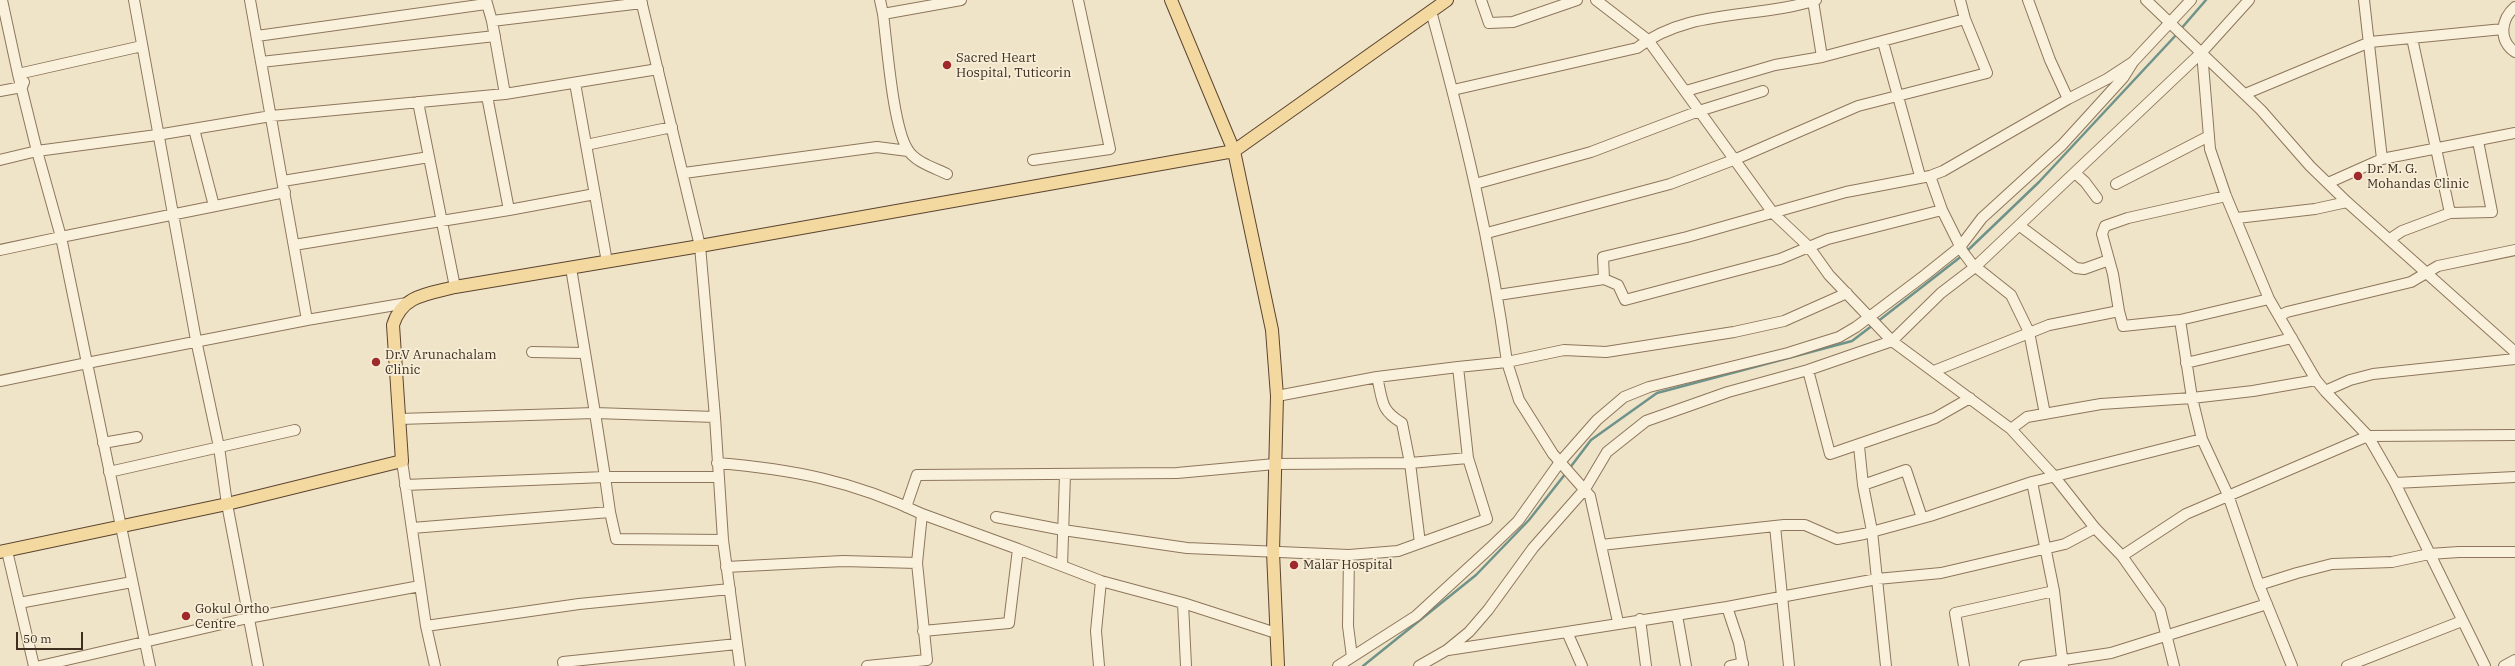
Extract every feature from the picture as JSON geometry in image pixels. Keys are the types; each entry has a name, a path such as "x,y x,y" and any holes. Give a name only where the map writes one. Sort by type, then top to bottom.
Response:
{"main road":[{"path":"1171,0 1234,151 1272,330 1277,396 1273,552 1278,666"},
{"path":"3,551 227,504 402,461 393,325 397,313 407,302 422,295 455,287 700,246 1234,151 1313,97 1398,33 1447,0"}],"street":[{"path":"2,0 37,151 61,237 150,666"},
{"path":"134,0 157,135 174,214 196,340 219,447 227,504 258,666"},
{"path":"250,0 307,320"},
{"path":"880,0 900,132 908,151"},
{"path":"883,14 961,0"},
{"path":"1033,160 1110,148 1078,0"},
{"path":"1481,0 1489,23 1513,22 1577,0"},
{"path":"1596,0 1648,40 1699,111 1736,159 1773,213 1809,247 1829,275 1890,339 2011,429 2054,476 2095,528 2122,556 2160,610 2174,666"},
{"path":"1487,233 1670,184 1736,159 1858,106 1988,73 1965,19 1960,0"},
{"path":"2028,0 2050,60 2068,99"},
{"path":"2146,0 2171,26 2202,52 2244,94 2347,202 2515,352"},
{"path":"1604,279 1603,257 1687,237 1846,192 1943,171 2068,99 2107,79 2133,62 2171,26 2191,0"},
{"path":"1419,666 1447,650 1469,632 1484,616 1532,548 1582,486 1606,452 1646,421 1728,392 1808,370 1890,339 2020,226 2202,52 2249,0"},
{"path":"2364,0 2370,42 2373,93 2382,159"},
{"path":"1453,90 1637,48 1663,31 1702,20 1809,1 1822,57"},
{"path":"257,36 486,2 492,21 505,94"},
{"path":"492,21 642,2 684,173 700,246 716,417 722,540 740,666"},
{"path":"2515,7 2506,16 2502,29 2507,44 2515,52"},
{"path":"1432,11 1453,90 1487,233 1498,295 1507,362 1519,400 1562,464 1590,496 1594,506 1618,622"},
{"path":"1686,91 1775,65 1822,57 1965,19"},
{"path":"2244,94 2370,42 2502,29"},
{"path":"261,62 494,36"},
{"path":"2412,38 2438,149 2450,213"},
{"path":"1883,42 1897,97 1925,176 1961,249 1973,266 2011,295 2029,332 2045,414"},
{"path":"18,74 142,46"},
{"path":"2202,52 2210,148 2226,196 2237,218 2269,300 2316,380 2368,436 2395,483 2485,666"},
{"path":"1338,666 1416,616 1490,548 1518,521 1597,420 1624,396 1680,379 1823,343 1856,328 1871,318 1961,249 1982,218 2062,145 2123,78 2133,62"},
{"path":"0,160 37,151 157,135 271,116 505,94 658,69"},
{"path":"22,87 29,72"},
{"path":"575,83 607,262"},
{"path":"0,91 22,87"},
{"path":"1475,184 1591,152 1699,111 1763,91"},
{"path":"487,96 509,210"},
{"path":"418,102 455,287"},
{"path":"586,145 672,127"},
{"path":"194,129 214,206"},
{"path":"2328,183 2382,159 2515,133"},
{"path":"2116,184 2208,136"},
{"path":"2390,239 2402,231 2450,213 2492,212 2478,141"},
{"path":"684,173 877,147 908,151 926,164 947,174"},
{"path":"283,182 429,157"},
{"path":"2075,173 2085,182 2097,198"},
{"path":"0,250 285,192"},
{"path":"294,245 509,210 595,194"},
{"path":"2226,196 2128,218 2105,226 2102,234 2123,326 2180,320 2269,300"},
{"path":"2237,218 2291,212 2347,202"},
{"path":"1498,295 1604,279 1618,285 1625,300 1780,259 1828,239 1942,210"},
{"path":"2020,226 2076,268 2084,269 2109,260"},
{"path":"2279,316 2286,312 2411,282 2438,266 2515,250"},
{"path":"571,268 610,512 616,539 722,540"},
{"path":"1277,396 1377,377 1507,362 1564,350 1606,352 1734,332 1784,321 1847,293"},
{"path":"0,381 196,340 407,302"},
{"path":"1934,371 2049,325 2119,310"},
{"path":"2180,320 2192,398 2202,440 2228,495 2259,585 2292,666"},
{"path":"2186,363 2292,338"},
{"path":"532,352 584,353"},
{"path":"2325,391 2350,380 2373,374 2515,359"},
{"path":"996,517 1063,530 1186,548 1349,555 1398,551 1487,519 1468,458 1458,367"},
{"path":"1808,370 1830,454 1859,446 1935,418 1970,398"},
{"path":"1377,377 1385,409 1388,414 1402,423 1410,463 1420,543"},
{"path":"2011,429 2027,417 2101,404 2192,398 2253,391 2316,380"},
{"path":"399,419 594,414 716,417"},
{"path":"109,472 295,430"},
{"path":"2122,556 2186,514 2368,436 2515,435"},
{"path":"103,443 137,437"},
{"path":"1601,545 1775,526 1805,525 1837,539 1922,518 2054,476 2202,440"},
{"path":"1859,446 1863,485 1872,531 1886,666"},
{"path":"906,507 917,475 1176,473 1275,464 1410,463 1468,458"},
{"path":"402,461 426,626 435,666"},
{"path":"717,462 772,467 842,482 1100,582 1183,603 1276,633"},
{"path":"1863,485 1906,470 1922,518"},
{"path":"1062,566 1065,475"},
{"path":"405,485 605,478 718,477"},
{"path":"2395,483 2515,477"},
{"path":"2032,482 2054,591 2063,664"},
{"path":"412,528 610,512"},
{"path":"867,666 928,663 923,631 918,563 922,514"},
{"path":"1775,526 1789,666"},
{"path":"1447,650 1567,632 1618,622 1727,607 1877,579 1941,573 2065,544 2095,528"},
{"path":"923,631 1009,623 1018,549"},
{"path":"3,551 19,604 34,666"},
{"path":"2259,585 2332,564 2392,562 2429,554 2459,552 2515,552"},
{"path":"1349,555 1348,626 1352,657"},
{"path":"726,567 843,561 918,563"},
{"path":"19,604 132,582"},
{"path":"1099,666 1096,631 1100,582"},
{"path":"40,666 145,640 248,618 420,586"},
{"path":"426,626 579,604 730,589"},
{"path":"1964,666 1955,613 2054,591"},
{"path":"1183,603 1186,666"},
{"path":"2024,666 2063,664 2111,653 2167,634 2267,604"},
{"path":"1727,607 1743,664 1730,666"},
{"path":"1677,615 1686,666"},
{"path":"1640,619 1646,666"},
{"path":"2346,666 2462,621"},
{"path":"1567,632 1582,666"},
{"path":"564,666 564,662 737,644"},
{"path":"2504,666 2515,660"}],"waterway":[{"path":"2180,30 2206,0"},
{"path":"1966,252 2039,182 2177,34"},
{"path":"1877,322 1963,255"},
{"path":"1569,469 1591,440 1657,393 1852,341 1873,325"},
{"path":"1363,666 1476,575 1529,520 1566,473"}],"place":[{"name":"Sacred Heart Hospital, Tuticorin","path":"947,65"},
{"name":"Dr. M. G. Mohandas Clinic","path":"2358,176"},
{"name":"Dr.V Arunachalam Clinic","path":"376,362"},
{"name":"Malar Hospital","path":"1294,565"},
{"name":"Gokul Ortho Centre","path":"186,616"}]}
